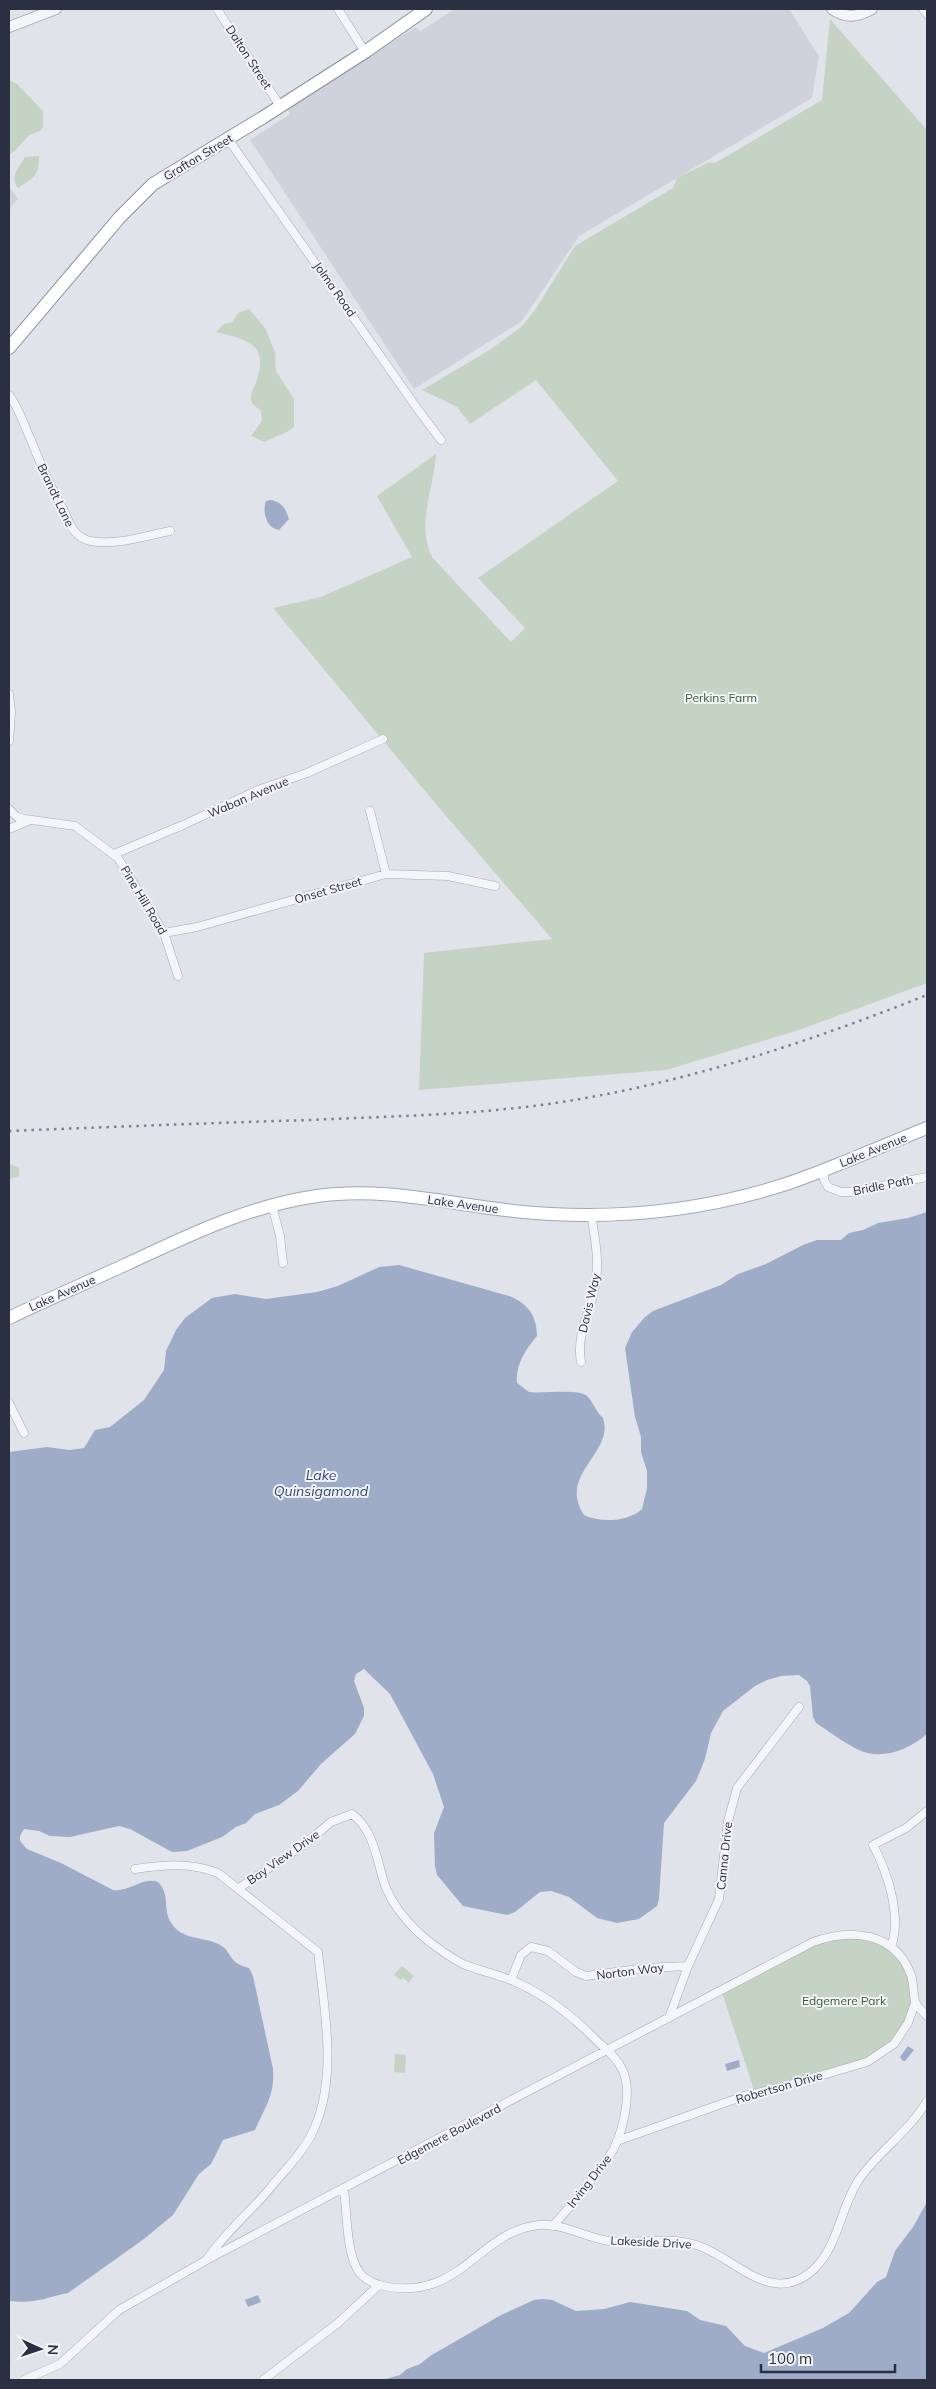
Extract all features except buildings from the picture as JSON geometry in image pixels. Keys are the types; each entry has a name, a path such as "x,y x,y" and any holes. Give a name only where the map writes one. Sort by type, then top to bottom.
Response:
{"main road":[{"name":"Grafton Street","path":"9,348 139,197 161,179 365,52 426,9"},
{"name":"Lake Avenue","path":"9,1318 203,1228 272,1205 326,1195 383,1194 514,1211 591,1214 662,1210 724,1200 775,1187 824,1170 927,1128"}],"street":[{"path":"9,27 56,9"},
{"name":"Dalton Street","path":"217,9 280,106"},
{"path":"338,9 365,52"},
{"path":"832,9 843,16 850,17 872,9"},
{"path":"923,9 927,14"},
{"name":"Jolma Road","path":"228,139 418,411 441,440"},
{"name":"Brandt Lane","path":"9,395 19,412 52,491 63,509 66,520 75,532 88,540 104,542 124,541 170,531"},
{"path":"9,694 11,712 9,741"},
{"name":"Waban Avenue","path":"114,854 175,829 258,790 306,773 383,739"},
{"name":"Pine Hill Road","path":"9,809 17,817 75,826 114,854 127,870 141,897 164,933 178,976"},
{"path":"370,811 386,874"},
{"path":"9,829 30,820"},
{"name":"Onset Street","path":"164,933 203,926 386,874 448,876 495,886"},
{"name":"Bridle Path","path":"824,1170 824,1180 828,1187 846,1192 927,1177"},
{"path":"272,1205 280,1236 283,1263"},
{"name":"Davis Way","path":"581,1362 580,1338 596,1278 596,1248 591,1214"},
{"path":"9,1403 24,1432"},
{"name":"Canna Drive","path":"669,2018 688,1966 720,1899 728,1821 736,1788 774,1736 799,1707"},
{"path":"927,1811 906,1828 873,1845 889,1889 895,1915 896,1931 891,1947 900,1954 914,1984 915,2003 927,2016"},
{"name":"Bay View Drive","path":"206,2261 226,2234 260,2200 307,2141 318,2118 325,2080 326,2044 318,1952 252,1902 239,1888 305,1844 331,1822 352,1814 358,1820 373,1846 390,1896 415,1930 441,1951 463,1964 511,1980 558,2006 607,2050"},
{"path":"135,1869 165,1865 193,1866 218,1873 239,1888"},
{"name":"Edgemere Boulevard","path":"24,2380 62,2363 118,2310 206,2261 802,1947 831,1936 847,1934 863,1935 891,1947"},
{"name":"Norton Way","path":"511,1980 521,1955 531,1947 543,1949 576,1972 586,1976 646,1968 688,1966"},
{"name":"Robertson Drive","path":"617,2140 744,2096 779,2088 867,2062 886,2051 900,2037 911,2016 915,2003"},
{"name":"Irving Drive","path":"553,2226 610,2157 626,2111 624,2073 616,2059 607,2050"},
{"name":"Lakeside Drive","path":"379,2285 409,2288 429,2285 459,2271 489,2248 518,2231 540,2225 553,2226 609,2241 672,2242 697,2245 756,2278 781,2284 796,2281 812,2271 825,2255 858,2180 882,2152 912,2124 927,2101"},
{"path":"263,2380 338,2323 379,2285 365,2278 356,2266 350,2239 344,2189"}],"shaded area":[{"path":"455,9 789,9 819,56 812,98 579,236 522,321 414,389 250,140 290,114 286,107 416,27 420,31"},
{"path":"9,186 18,199 9,210"}],"green space":[{"name":"Perkins Farm","path":"830,19 927,130 927,983 799,1030 666,1070 419,1090 424,953 552,939 435,803 273,608 321,597 412,557 377,496 436,454 426,519 427,545 432,557 511,642 525,628 478,578 618,481 536,380 470,424 457,407 422,390 491,349 521,327 535,310 575,246 673,188 677,178 709,162 715,163 822,100"},
{"path":"9,80 17,84 43,111 43,127 40,131 29,135 9,155"},
{"path":"39,156 37,172 28,182 18,188 14,180 18,168 25,157"},
{"path":"249,309 265,328 275,352 276,371 294,399 294,427 265,442 251,436 262,421 261,411 251,401 251,394 259,372 260,361 258,353 254,346 239,338 216,332 224,324 232,322 238,313"},
{"path":"9,1164 19,1168 19,1176 9,1179"},
{"name":"Edgemere Park","path":"839,1934 863,1935 900,1954 911,1975 915,2003 908,2023 879,2055 755,2093 721,1990 802,1947"},
{"path":"402,1966 414,1976 409,1983 403,1978 401,1980 394,1975"},
{"path":"395,2054 406,2055 405,2073 394,2072"}],"water":[{"path":"271,500 283,506 289,519 279,530 271,526 266,519 266,501"},
{"name":"Lake Quinsigamond","path":"927,1212 927,1734 904,1749 895,1752 886,1754 868,1753 848,1744 816,1723 813,1717 810,1686 799,1675 781,1676 755,1686 723,1711 711,1733 705,1759 696,1781 664,1823 657,1906 639,1919 617,1923 597,1918 569,1897 551,1891 540,1892 515,1912 507,1915 463,1906 437,1875 434,1833 444,1807 433,1774 390,1694 364,1669 356,1674 354,1681 364,1708 364,1716 355,1734 321,1764 298,1791 279,1805 255,1814 246,1823 236,1827 222,1837 187,1851 172,1852 130,1829 119,1826 70,1837 50,1836 39,1831 24,1829 20,1836 20,1841 27,1849 61,1863 113,1890 125,1889 147,1881 158,1882 164,1891 168,1916 175,1928 186,1935 220,1945 233,1960 249,1968 253,1976 273,2069 273,2078 271,2094 255,2130 223,2140 211,2164 199,2174 173,2215 144,2239 68,2293 33,2301 9,2301 9,1452 47,1447 70,1450 84,1448 95,1430 110,1427 144,1400 164,1370 166,1351 176,1330 185,1318 212,1298 235,1294 266,1299 317,1292 338,1286 379,1267 399,1265 509,1296 526,1306 533,1316 537,1336 525,1352 518,1370 517,1383 529,1392 576,1392 587,1396 603,1418 605,1431 601,1442 581,1476 577,1487 578,1500 584,1515 606,1520 622,1519 642,1509 647,1488 647,1471 641,1452 641,1437 635,1417 625,1348 632,1332 644,1318 653,1311 721,1285 738,1274 766,1264 803,1245 817,1240 841,1240 849,1233 863,1230 878,1223 908,1218"},
{"path":"908,2046 914,2050 903,2061 900,2057"},
{"path":"739,2060 740,2067 727,2071 725,2064"},
{"path":"927,2202 927,2380 382,2380 400,2375 407,2369 420,2364 430,2356 501,2315 534,2300 543,2299 552,2300 576,2311 604,2309 630,2302 687,2311 700,2320 726,2326 745,2346 764,2353 823,2328 849,2313 877,2282 886,2277 895,2251 913,2227"},
{"path":"258,2295 261,2302 248,2307 245,2300"}],"railway":[{"path":"9,1131 436,1114 499,1110 562,1102 609,1094 748,1059 838,1029 927,995"}]}
